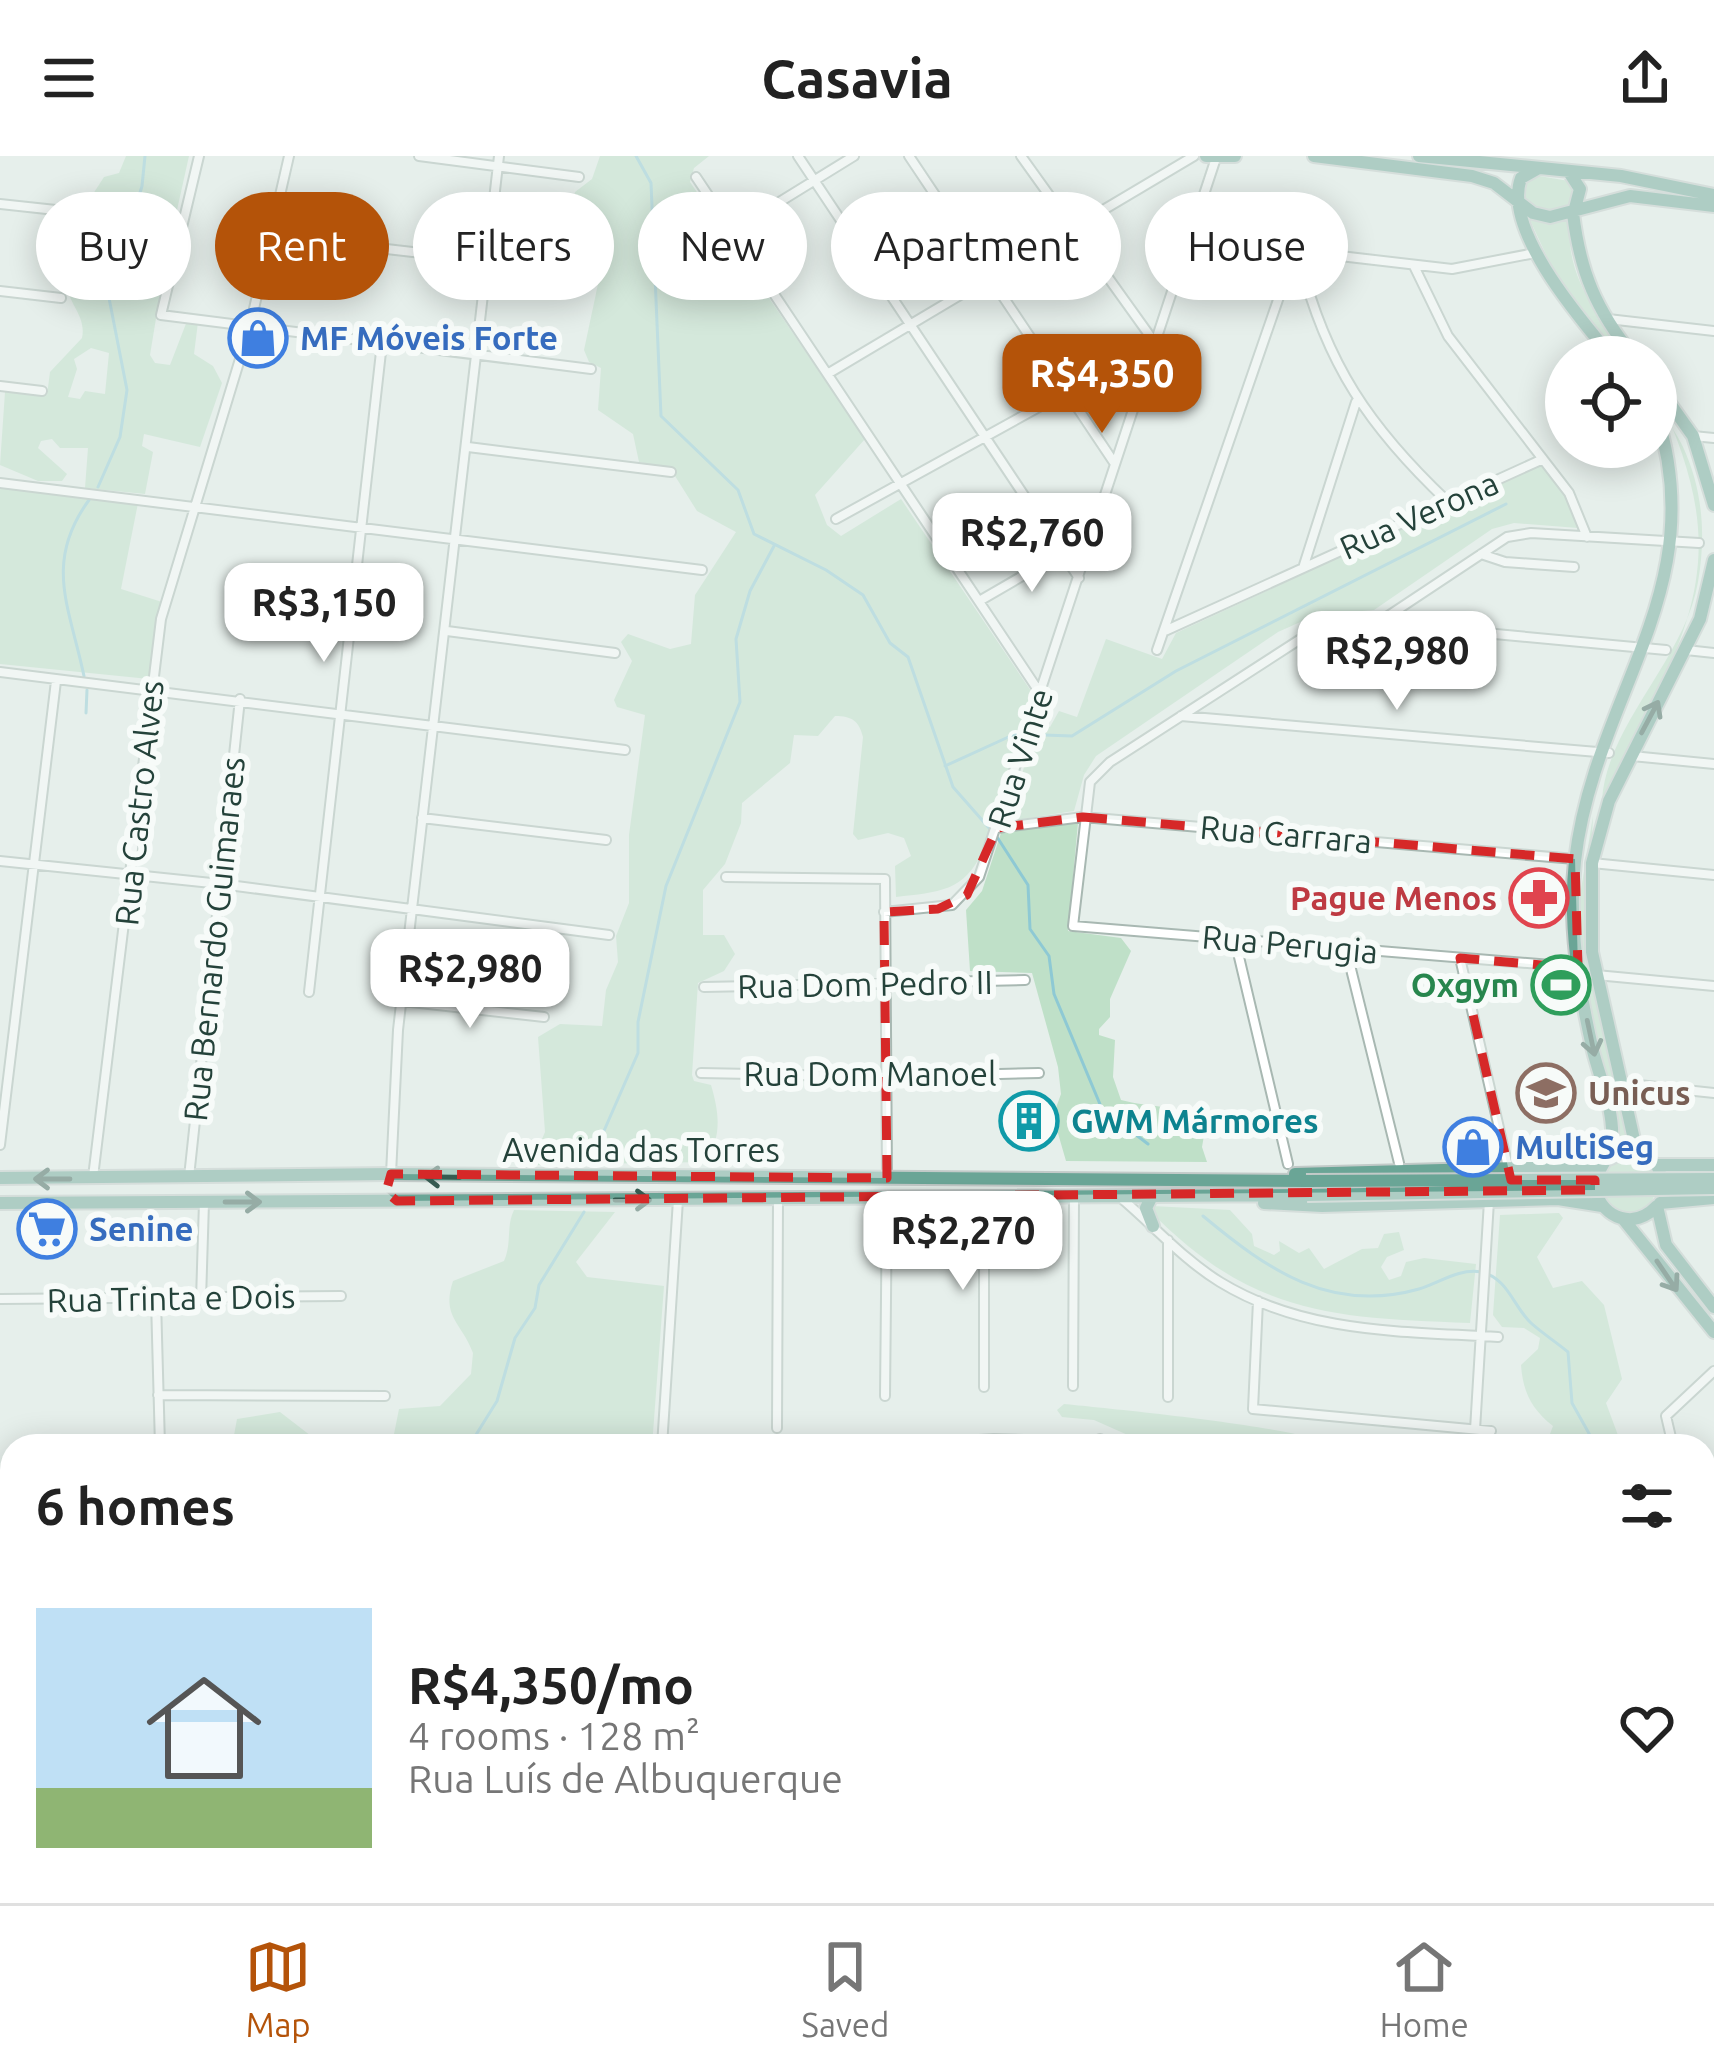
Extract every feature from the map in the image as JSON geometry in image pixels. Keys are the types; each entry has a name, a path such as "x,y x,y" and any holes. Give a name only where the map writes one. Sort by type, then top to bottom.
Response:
{"main road":[{"path":"1211,157 1235,156"},
{"path":"1314,156 1472,176 1494,183 1540,216 1573,213 1630,196 1714,206"},
{"path":"1419,156 1544,167 1714,195"},
{"path":"1544,167 1521,178 1520,203 1535,253 1594,336"},
{"path":"1568,171 1580,194 1573,213 1584,278 1617,336"},
{"path":"1677,414 1693,436 1714,505"},
{"path":"1655,670 1688,610 1699,528 1686,470 1677,453"},
{"path":"1714,560 1710,587 1686,650 1601,823 1589,908 1596,975 1620,1083 1648,1159 1665,1184 1658,1205 1666,1244 1714,1307"},
{"path":"1605,1209 1594,1190 1600,1165 1610,1151 1612,1130 1578,968 1575,859 1609,753 1643,691"},
{"path":"1594,791 1601,801 1609,801"},
{"path":"1587,810 1596,811 1601,823"},
{"path":"1156,1176 1508,1171 1600,1165 1616,1154 1714,1165"},
{"path":"391,1174 386,1192 397,1201"},
{"path":"316,1202 350,1193 344,1176"},
{"name":"Avenida das Torres","path":"0,1178 1156,1176 1307,1188 1714,1184"},
{"path":"920,1199 957,1193 958,1182 948,1178"},
{"name":"Avenida das Torres","path":"0,1203 1252,1198 1307,1188"},
{"path":"1151,1198 1146,1208 1154,1226"},
{"path":"1252,1198 1293,1207 1558,1199 1605,1209 1623,1219 1714,1332"},
{"path":"1623,1219 1644,1217 1658,1205 1714,1198"}],"street":[{"path":"200,156 160,315 591,369"},
{"name":"Rua Castro Alves","path":"282,192 289,156"},
{"path":"419,156 498,161 579,177"},
{"path":"798,156 1079,578"},
{"path":"795,192 854,156"},
{"path":"909,156 932,192"},
{"path":"1021,156 1045,192"},
{"path":"1121,200 1194,156"},
{"name":"Rua Vinte","path":"884,912 952,905 974,887 1025,748 1211,157"},
{"path":"495,192 498,161"},
{"path":"696,177 707,192"},
{"path":"0,204 36,208"},
{"path":"1348,257 1414,266 1474,267 1535,253"},
{"path":"1414,266 1448,336 1543,459 1581,514 1587,537"},
{"path":"0,291 36,295"},
{"path":"836,519 1155,343 1121,298"},
{"name":"Rua Castro Alves","path":"93,1179 161,619 257,300"},
{"path":"391,1174 402,1001 482,300"},
{"path":"781,300 1041,695"},
{"path":"830,373 952,300"},
{"path":"1003,300 1116,464"},
{"path":"1157,650 1278,300"},
{"path":"1313,300 1327,343 1356,400 1447,501"},
{"path":"1604,319 1714,331"},
{"path":"309,992 382,343"},
{"path":"0,386 42,391"},
{"path":"1304,565 1356,400"},
{"path":"1693,436 1714,438"},
{"path":"468,447 671,472"},
{"name":"Rua Verona","path":"1166,631 1543,459"},
{"path":"0,483 702,570"},
{"path":"1378,623 1507,537 1531,533 1587,537 1699,528"},
{"path":"981,600 1093,535"},
{"path":"1480,553 1505,562 1574,567"},
{"path":"1083,817 1090,782 1110,762 1316,629 1378,623 1666,650"},
{"path":"447,632 615,653"},
{"path":"1686,650 1714,653"},
{"path":"0,672 625,750"},
{"path":"0,1144 56,681"},
{"name":"Rua Bernardo Guimaraes","path":"188,1178 240,699"},
{"path":"1181,716 1609,753"},
{"path":"1630,756 1714,764"},
{"name":"Rua Carrara","path":"996,830 1083,817 1575,859"},
{"name":"Rua Perugia","path":"1083,817 1073,926 1578,968"},
{"path":"422,818 606,840"},
{"path":"0,861 320,896 609,935"},
{"path":"1592,863 1714,875"},
{"path":"726,878 885,879 887,1178"},
{"path":"1235,940 1288,1164"},
{"path":"1346,949 1399,1163"},
{"path":"1460,958 1508,1171"},
{"path":"1596,975 1714,986"},
{"name":"Rua Dom Pedro II","path":"704,988 1025,980"},
{"path":"402,1001 544,1017"},
{"name":"Rua Dom Manoel","path":"700,1073 887,1077 1039,1073"},
{"path":"1620,1083 1714,1093"},
{"path":"984,1198 984,1388"},
{"path":"1073,1386 1074,1198"},
{"path":"1121,1198 1219,1282 1258,1301 1341,1328 1498,1337"},
{"path":"884,1396 886,1199"},
{"path":"663,1434 678,1200"},
{"path":"777,1427 778,1200"},
{"path":"1475,1434 1489,1200"},
{"path":"200,1300 204,1202"},
{"path":"1168,1239 1168,1397"},
{"name":"Rua Trinta e Dois","path":"0,1299 341,1296"},
{"path":"156,1300 160,1434"},
{"path":"1258,1301 1253,1409 1491,1431"},
{"path":"1670,1434 1666,1416 1714,1371"},
{"path":"158,1395 385,1396"}],"highlighted area":[{"path":"1083,817 1575,859 1578,968 1460,958 1511,1180 1595,1180 1595,1190 397,1201 386,1192 391,1174 887,1178 884,912 938,909 967,895 997,828"}],"green space":[{"path":"126,156 189,156 181,192 94,192 104,177 119,173"},
{"path":"600,156 709,156 694,168 690,182 697,192 638,192 638,300 770,300 865,439 815,495 827,525 841,536 901,499 1033,694 983,850 968,874 948,887 896,897 895,866 911,856 904,838 888,833 858,840 853,834 863,737 850,718 835,716 818,736 794,735 790,763 742,803 741,823 725,864 703,890 703,935 724,935 735,954 724,971 698,983 692,1075 694,1081 711,1085 717,1115 717,1134 704,1162 531,1165 545,1132 538,1037 560,1024 602,1026 606,990 618,962 616,936 629,903 629,835 645,715 617,707 614,700 632,661 621,642 628,634 670,649 691,644 695,595 736,532 697,511 670,468 639,462 633,434 598,410 601,368 589,362 584,350 595,300 614,300 614,192 575,192 592,179"},
{"path":"1533,175 1569,181 1574,191 1571,205 1548,212 1525,202 1523,181"},
{"path":"1528,216 1549,223 1571,218 1577,275 1614,336 1600,336 1564,293"},
{"path":"73,300 159,300 150,355 155,363 170,365 187,321 198,322 194,354 213,366 222,383 200,447 144,434 142,446 153,452 145,494 85,488 88,448 60,448 52,439 41,441 38,448 67,474 62,481 38,481 0,465 5,392 47,395 50,372 82,338 82,322","holes":["91,348 109,353 105,394 85,391 80,399 68,397 77,369 74,359"]},
{"path":"1677,436 1695,480 1702,530 1698,582 1687,618 1699,549 1689,475"},
{"path":"1542,463 1578,515 1578,528 1514,523 1492,529 1374,610 1316,615 1278,632 1096,756 1084,775 1074,811 1009,821 1036,724 1050,727 1059,711 1077,717 1106,639 1162,659 1176,633"},
{"path":"0,486 138,503 121,589 162,602 149,679 0,664"},
{"path":"1687,618 1670,664 1602,799 1618,744"},
{"path":"1593,816 1587,939 1635,1148 1622,1148 1583,970 1579,902"},
{"path":"1078,823 1068,931 1121,938 1131,951 1110,999 1110,1017 1099,1029 1099,1035 1115,1040 1113,1077 1121,1100 1175,1110 1206,1124 1202,1147 1207,1162 1066,1161 1053,1116 1061,1094 1058,1067 1032,973 970,971 966,910 982,891 1001,833"},
{"path":"1628,1158 1647,1167 1656,1186 1647,1205 1628,1214 1609,1205 1600,1186 1609,1167"},
{"path":"1152,1206 1230,1210 1252,1234 1254,1246 1274,1255 1280,1251 1279,1241 1299,1253 1309,1248 1324,1269 1362,1249 1378,1248 1384,1234 1399,1232 1404,1250 1387,1257 1381,1267 1389,1280 1401,1276 1406,1262 1424,1258 1476,1264 1470,1323 1335,1313 1260,1291 1187,1245 1150,1211"},
{"path":"514,1210 615,1212 576,1262 587,1277 664,1286 653,1434 394,1434 399,1409 440,1406 471,1374 473,1353 451,1312 453,1281 504,1261"},
{"path":"1559,1213 1563,1218 1537,1257 1553,1288 1582,1281 1604,1305 1622,1379 1606,1403 1618,1434 1550,1434 1553,1426 1530,1400 1521,1365 1538,1349 1540,1338 1524,1328 1502,1327 1493,1315 1500,1215"},
{"path":"1064,1404 1295,1434 1126,1434 1094,1420 1062,1417 1057,1410"},
{"path":"280,1412 308,1434 234,1434 237,1419"}],"waterway":[{"path":"98,487 120,437 127,390 109,298 142,186 145,156"},
{"path":"636,156 651,183 661,416 738,490 754,534 826,570 863,595 890,643 908,657 953,787 997,837 1028,885 1030,929 1049,956 1054,994 1102,1109 1148,1144"},
{"path":"84,676 67,607 64,565 75,523 89,500"},
{"path":"945,766 1015,734 1072,736 1176,671 1506,504"},
{"path":"593,1156 638,1053 638,1022 666,886 740,702 736,639 750,591 774,546"},
{"path":"86,713 87,690"},
{"path":"476,1434 497,1401 515,1338 535,1308 539,1285 584,1212"},
{"path":"1203,1216 1276,1269 1329,1291 1387,1295 1465,1272 1490,1275 1531,1323 1568,1352 1572,1403 1589,1434"}],"place":[{"name":"MF Móveis Forte","path":"258,338"},
{"name":"Pague Menos","path":"1539,898"},
{"name":"Oxgym","path":"1561,985"},
{"name":"Unicus","path":"1546,1093"},
{"name":"GWM Mármores","path":"1029,1121"},
{"name":"MultiSeg","path":"1473,1147"},
{"name":"Senine","path":"47,1229"}]}
